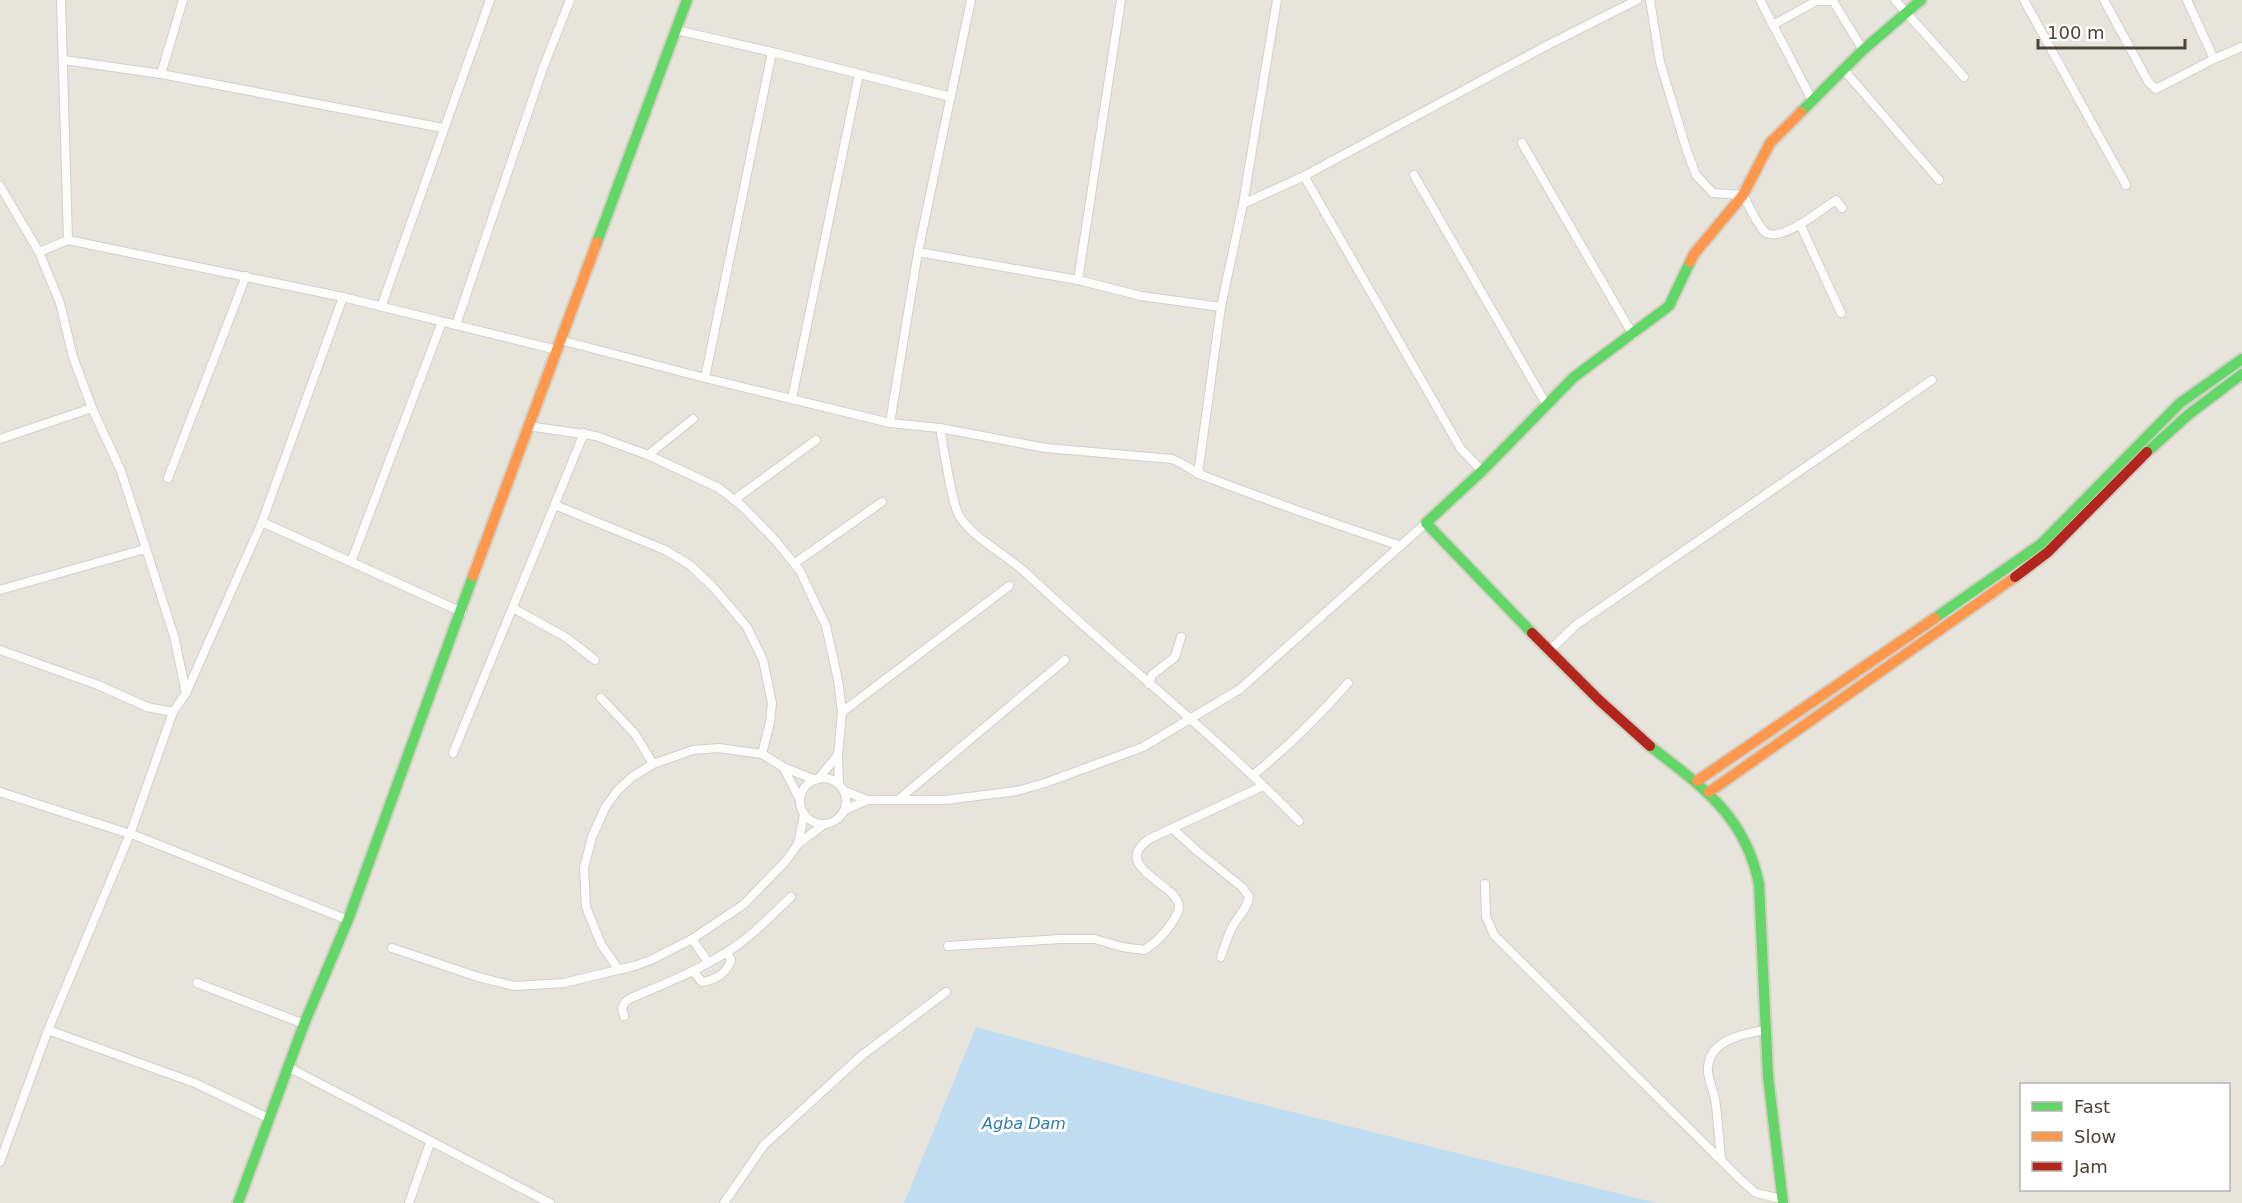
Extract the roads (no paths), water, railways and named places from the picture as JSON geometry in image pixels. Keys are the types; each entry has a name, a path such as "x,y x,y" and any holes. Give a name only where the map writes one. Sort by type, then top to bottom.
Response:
{"street":[{"path":"61,0 68,240"},
{"path":"161,74 183,0"},
{"path":"381,307 490,0"},
{"path":"456,325 543,68 570,0"},
{"path":"238,1203 304,1024 348,920 528,426 687,0"},
{"path":"890,423 918,252 971,0"},
{"path":"1078,280 1122,0"},
{"path":"1198,474 1221,307 1243,204 1277,0"},
{"path":"1243,204 1304,176 1544,46 1637,0"},
{"path":"1650,0 1660,62 1696,175 1713,193 1743,195"},
{"path":"1760,0 1812,100"},
{"path":"1895,0 1964,77"},
{"path":"392,948 514,986 564,983 651,960 692,939 743,905 785,862 798,844 823,825 834,822 845,810 867,800 945,800 1017,791 1045,783 1143,747 1240,689 1482,471 1574,377 1669,306 1694,254 1743,195 1770,143 1863,50 1921,0"},
{"path":"2024,0 2126,185"},
{"path":"2104,0 2149,83 2156,89 2242,47"},
{"path":"2187,0 2214,59"},
{"path":"1773,25 1816,1 1833,1 1863,50"},
{"path":"676,30 951,97"},
{"path":"705,378 772,52"},
{"path":"64,60 161,74 443,128"},
{"path":"1843,69 1939,180"},
{"path":"792,398 859,74"},
{"path":"1522,143 1633,334"},
{"path":"1414,175 1546,404"},
{"path":"1304,176 1461,449 1482,471"},
{"path":"0,186 39,252 60,303 73,357 92,408 121,471 174,636 186,693"},
{"path":"1743,195 1764,232 1773,236 1800,224 1836,200 1842,208"},
{"path":"1800,224 1841,313"},
{"path":"39,252 68,240 246,276 442,322 559,345 792,398 890,423 940,428 1046,448 1172,459 1183,463 1198,474 1401,546"},
{"path":"918,252 1078,280 1141,296 1221,307"},
{"path":"168,478 246,276"},
{"path":"0,1162 48,1030 129,833 173,712 186,693 262,522 343,297"},
{"path":"351,561 442,322"},
{"path":"1697,781 2027,555 2165,417 2242,358"},
{"path":"1709,792 2034,564 2166,432 2242,374"},
{"path":"1549,651 1576,625 1932,380"},
{"path":"0,439 92,408"},
{"path":"648,455 693,420"},
{"path":"528,426 584,433 648,455 719,488 776,541 795,564 826,626 838,680 842,712 838,755 842,788 846,797 845,810"},
{"path":"940,428 957,511 964,523 1013,561 1082,626 1253,775 1299,821"},
{"path":"453,753 584,433"},
{"path":"734,500 816,440"},
{"path":"795,564 882,502"},
{"path":"555,505 665,550 690,565 714,588 747,627 764,660 772,703 762,754"},
{"path":"262,522 462,612"},
{"path":"1426,523 1549,651 1645,742 1709,792 1733,821 1754,859 1759,884 1768,1076 1782,1201 1756,1193 1494,935 1486,916 1485,884"},
{"path":"0,590 145,549"},
{"path":"842,712 1010,586"},
{"path":"513,608 567,638 595,660"},
{"path":"1149,684 1152,675 1175,657 1181,637"},
{"path":"0,650 98,685 147,706 173,712"},
{"path":"898,800 1065,660"},
{"path":"1253,775 1281,753 1316,720 1348,683"},
{"path":"601,698 635,734 652,764"},
{"path":"618,969 601,944 586,907 584,868 592,837 605,808 617,791 632,777 652,764 693,750 719,748 762,754 783,767 817,779 830,779 842,788 867,800"},
{"path":"800,800 806,786 817,779 838,755"},
{"path":"783,767 800,800 804,815 798,844"},
{"path":"948,946 1095,939 1122,947 1144,950 1162,937 1179,911 1179,904 1173,895 1139,865 1137,856 1139,849 1149,839 1263,786"},
{"path":"0,792 129,833 348,920"},
{"path":"804,815 813,822 823,825"},
{"path":"1173,829 1243,888 1249,897 1247,908 1235,922 1226,938 1221,957"},
{"path":"624,1016 622,1008 630,998 693,971 727,952 750,935 791,897"},
{"path":"692,939 708,962"},
{"path":"693,971 702,982 713,980 729,965 731,960 727,952"},
{"path":"197,983 304,1024"},
{"path":"724,1203 764,1145 861,1056 945,992"},
{"path":"48,1030 195,1083 270,1119"},
{"path":"1721,1160 1714,1099 1708,1073 1709,1061 1714,1050 1726,1041 1739,1034 1765,1030"},
{"path":"288,1067 549,1203"},
{"path":"409,1203 430,1143"}],"water":[{"name":"Agba Dam","path":"976,1027 1224,1095 1656,1203 904,1203"}]}
